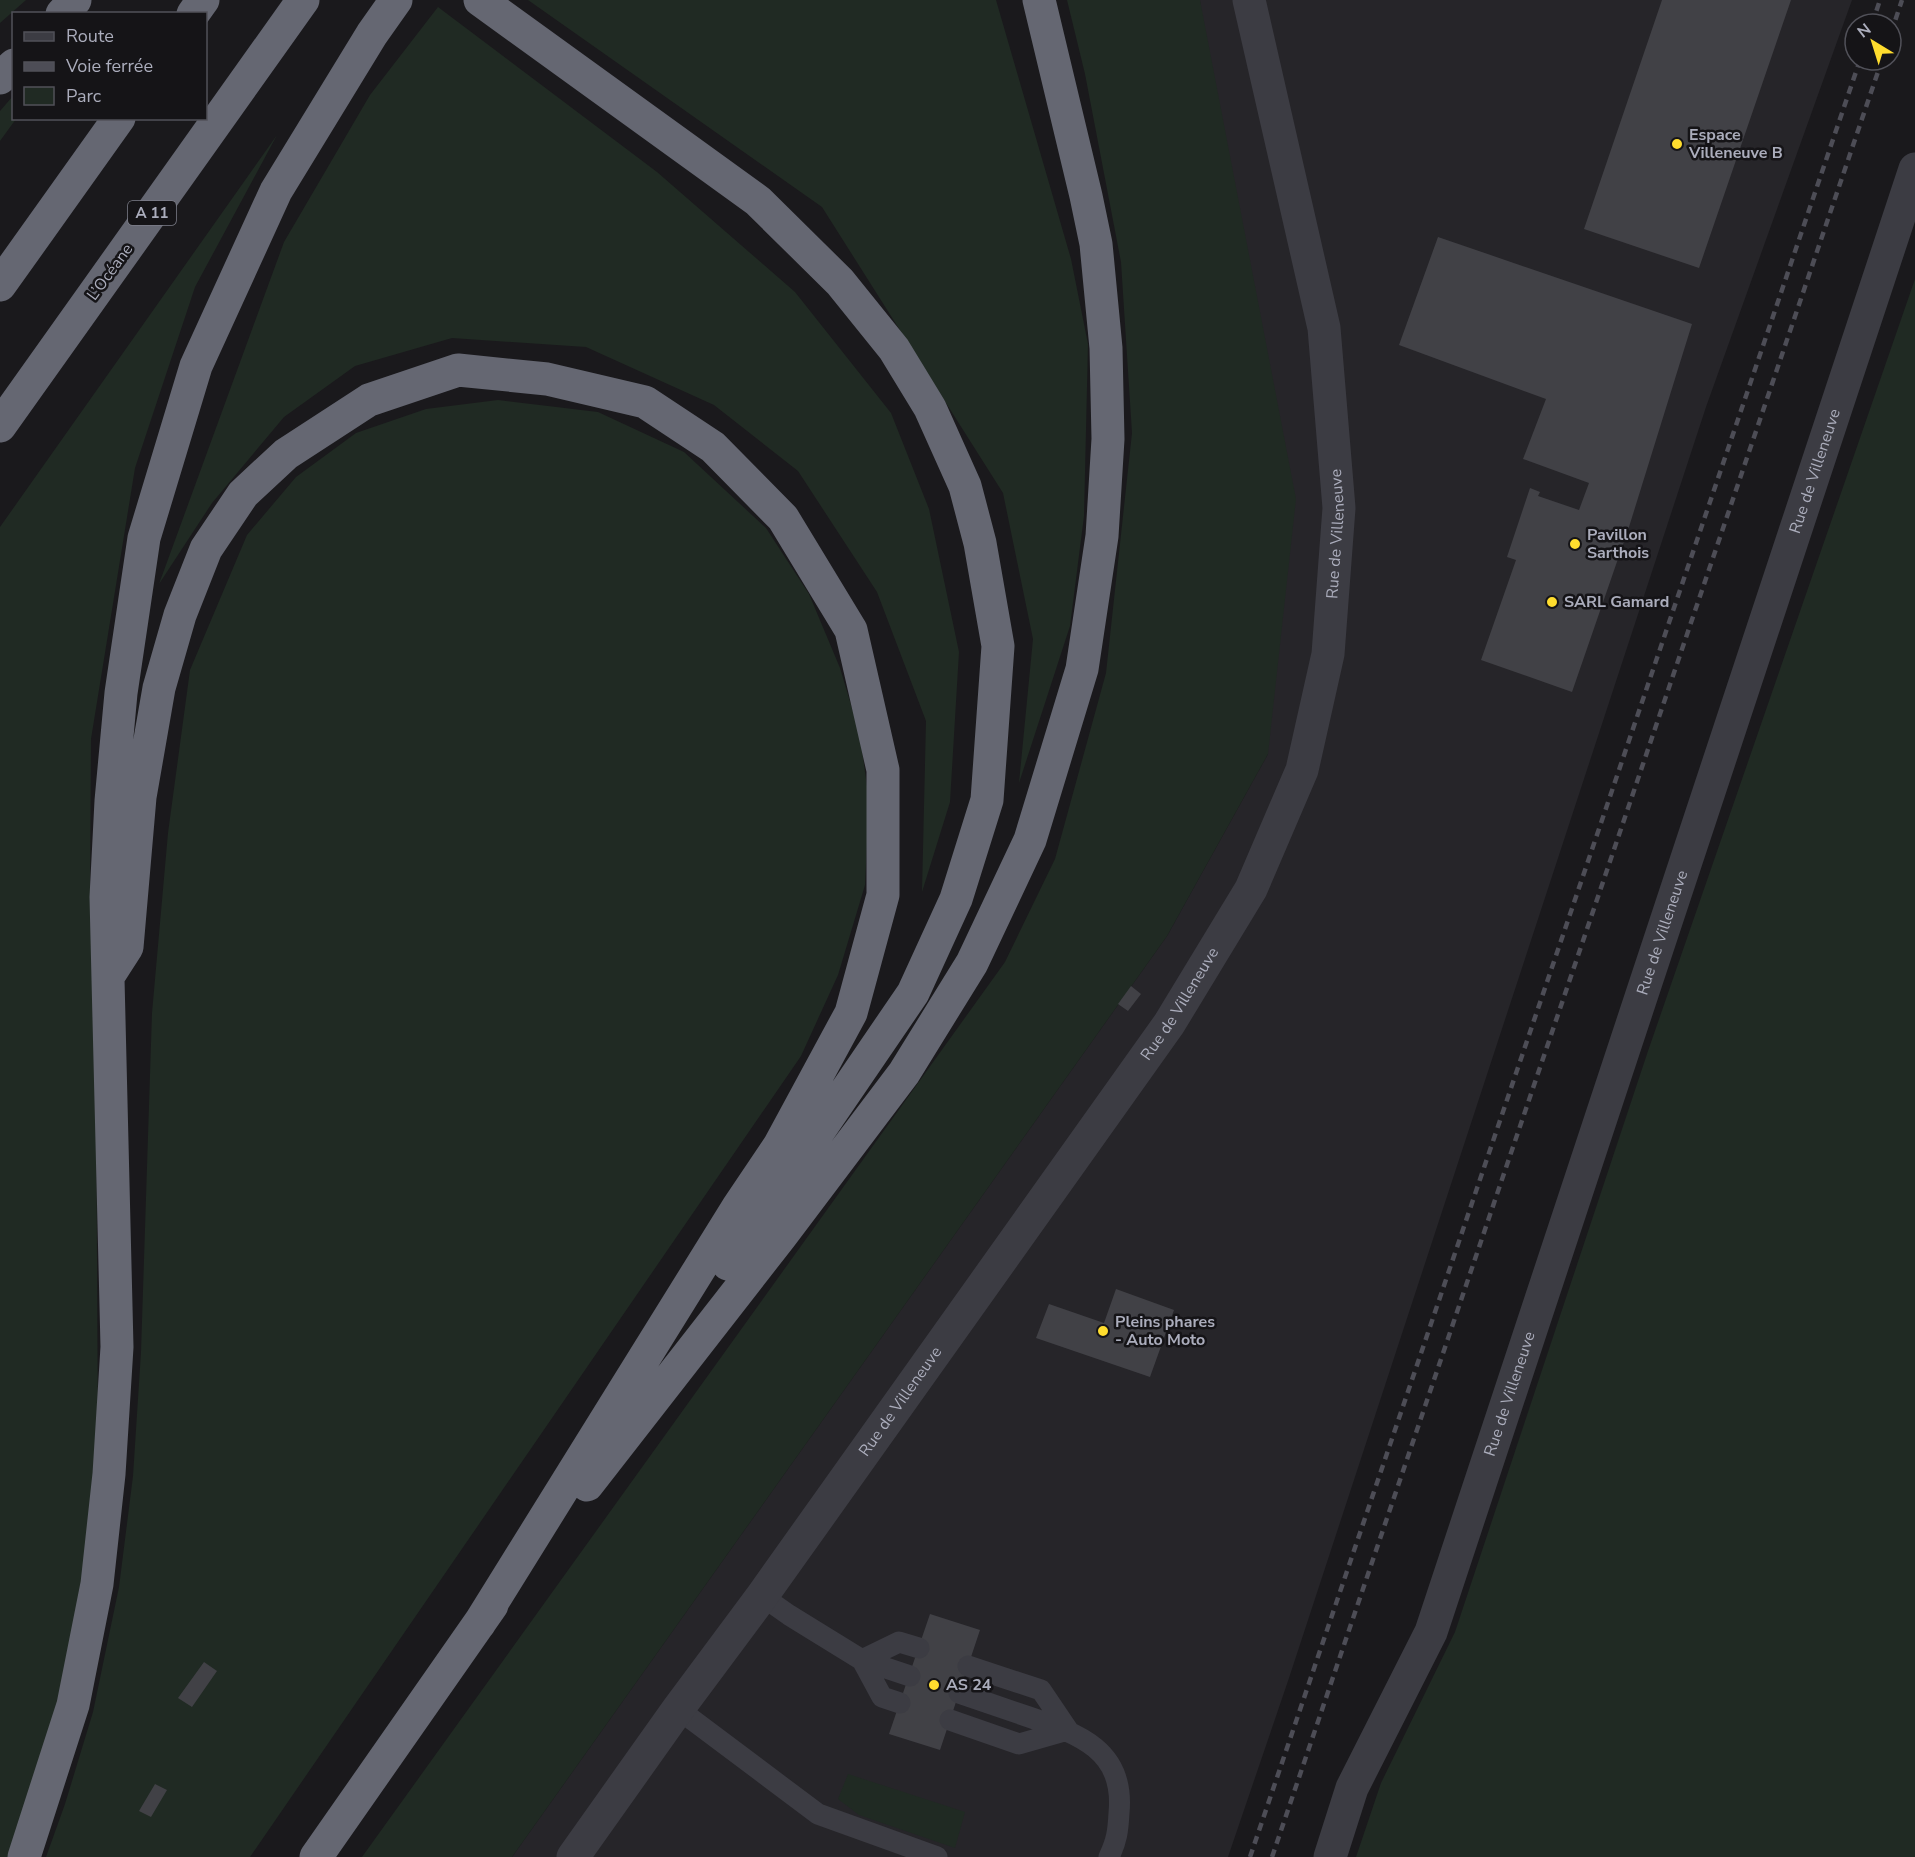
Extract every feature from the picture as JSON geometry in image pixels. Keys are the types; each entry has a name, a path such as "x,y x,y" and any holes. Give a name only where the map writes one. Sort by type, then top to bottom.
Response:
{"highway":[{"path":"64,12 75,0"},
{"name":"L’Océane","path":"0,426 303,0"},
{"path":"24,1857 73,1705 97,1584 109,1474 117,1347 106,897 111,801 121,693 144,538 196,366 276,191 372,34 396,0"},
{"path":"316,1857 913,993 956,898 987,800 998,646 980,543 966,486 930,408 894,349 840,282 758,201 480,0"},
{"path":"479,1624 781,1236 904,1073 972,963 1030,840 1082,669 1102,536 1108,439 1106,348 1096,244 1039,0"},
{"path":"0,78 12,67"},
{"path":"0,285 118,120"},
{"path":"109,975 127,947 140,797 159,688 180,615 206,549 243,494 286,454 369,400 458,370 547,379 645,402 713,447 783,518 851,630 883,770 883,895 851,1013 779,1146 732,1217 479,1624"}],"street":[{"name":"Rue de Villeneuve","path":"573,1857 762,1596 1169,1024 1251,889 1302,770 1328,654 1339,508 1324,328 1249,0"},
{"name":"Rue de Villeneuve","path":"1329,1857 1352,1788 1431,1632 1915,169"}],"lane":[{"path":"762,1596 862,1660 909,1676"},
{"path":"862,1660 899,1642 919,1648"},
{"path":"862,1660 882,1697 900,1703"},
{"path":"968,1666 1041,1690 1068,1730"},
{"path":"959,1693 1068,1730 1089,1742 1105,1756 1116,1775 1121,1800 1117,1839 1109,1857"},
{"path":"678,1709 818,1814 937,1857"},
{"path":"950,1720 1019,1744 1068,1730"}],"shaded area":[{"path":"1200,0 1852,0 1848,12 1843,12 1843,25 1706,407 1289,1678 1228,1857 512,1857 1167,936 1268,754"}],"green space":[{"path":"0,0 26,0 12,12 0,23"},
{"path":"528,0 996,0 1071,259 1088,344 1084,516 1070,626 1019,783 1033,639 1003,493 822,207"},
{"path":"1067,0 1200,0 1296,499 1268,754 1167,936 512,1857 362,1857 1005,962 1055,859 1106,673 1132,433 1121,262 1085,74"},
{"path":"438,7 657,172 795,292 891,413 929,509 959,652 950,802 922,892 926,721 877,592 798,471 714,405 586,347 452,338 355,366 284,417 212,503 159,584 284,242 370,95"},
{"path":"12,97 12,120 15,120 0,141 0,111"},
{"path":"277,135 195,287 135,468 91,739 90,893 96,1067 98,1445 85,1567 59,1714 12,1857 0,1857 0,527"},
{"path":"1915,279 1915,1857 1356,1857 1381,1783 1455,1632 1648,1051"},
{"path":"498,400 598,412 684,452 766,528 809,594 840,668 860,735 869,801 865,885 838,975 801,1056 250,1857 46,1857 93,1712 119,1587 133,1476 141,1352 152,1013 168,833 190,670 247,535 296,477 356,433 426,409"},
{"path":"848,1774 965,1812 955,1848 859,1815 838,1799"}],"building":[{"name":"Espace Villeneuve B","path":"1662,0 1791,0 1699,268 1584,229"},
{"path":"1438,237 1692,324 1629,527 1572,692 1481,660 1516,560 1507,557 1530,488 1540,492 1538,496 1579,510 1589,483 1523,459 1546,399 1399,345"},
{"path":"1131,986 1141,994 1128,1011 1118,1004"},
{"name":"Pleins phares - Auto Moto","path":"1116,1289 1174,1310 1150,1377 1036,1338 1049,1304 1104,1323"},
{"name":"AS 24","path":"930,1614 980,1630 940,1750 889,1734"},
{"path":"204,1662 217,1671 192,1707 178,1698"},
{"path":"155,1784 167,1790 151,1817 139,1811"}],"railway":[{"path":"1876,12 1880,0"},
{"path":"1898,12 1902,0"},
{"path":"1250,1857 1856,72"},
{"path":"1272,1857 1878,72"}],"place":[{"name":"Espace Villeneuve B","path":"1677,144"},
{"name":"Pavillon Sarthois","path":"1575,544"},
{"name":"SARL Gamard","path":"1552,602"},
{"name":"Pleins phares - Auto Moto","path":"1103,1331"},
{"name":"AS 24","path":"934,1685"}]}
